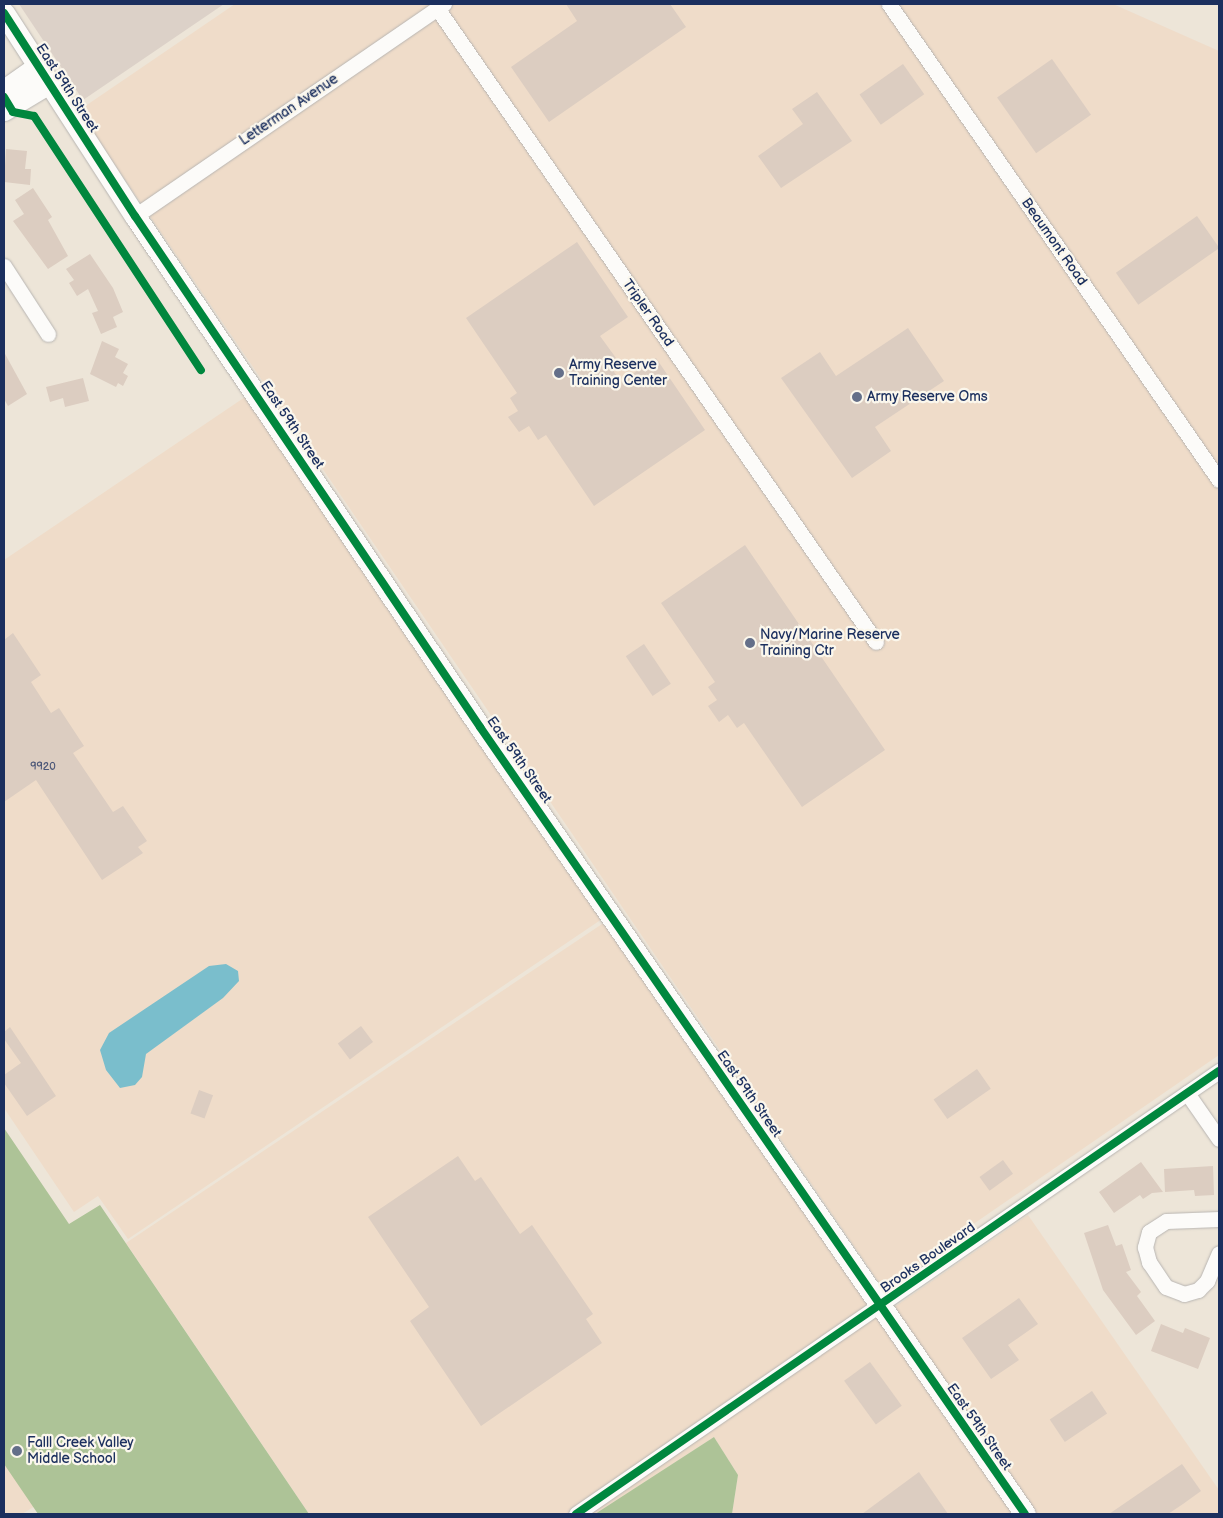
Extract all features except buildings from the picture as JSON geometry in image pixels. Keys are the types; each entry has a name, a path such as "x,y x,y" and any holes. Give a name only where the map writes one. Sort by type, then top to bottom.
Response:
{"street":[{"name":"Beaumont Road","path":"889,4 1219,480"},
{"name":"Letterman Avenue","path":"135,216 441,6"},
{"name":"Tripler Road","path":"441,6 876,642"},
{"name":"East 59th Street","path":"4,13 135,216 480,726 1025,1514"},
{"path":"4,90 43,74"},
{"path":"4,110 43,74"},
{"path":"4,266 48,334"},
{"name":"Brooks Boulevard","path":"576,1514 1219,1071"},
{"path":"1187,1093 1219,1140"},
{"path":"1219,1219 1166,1221 1149,1232 1145,1247 1149,1262 1166,1287 1184,1294 1198,1290 1206,1282 1219,1253"}],"shaded area":[{"path":"19,4 224,4 83,100"},
{"path":"235,4 1113,4 1219,51 1219,1055 882,1287 78,111"},
{"path":"251,393 605,917 128,1239 98,1196 74,1212 4,1108 4,560"},
{"path":"608,920 1013,1514 732,1514 738,1475 714,1437 595,1514 309,1514 126,1243"},
{"path":"1028,1215 1219,1490 1219,1514 1036,1514 890,1310"},
{"name":"Falll Creek Valley Middle School","path":"4,1411 58,1492 22,1514 4,1514"}],"green space":[{"path":"4,1128 69,1224 100,1205 309,1514 38,1514 4,1464"},
{"path":"714,1437 738,1475 732,1514 595,1514"}],"water":[{"path":"226,964 238,971 239,981 223,998 146,1054 142,1077 135,1085 120,1088 106,1070 100,1050 109,1033 209,966"}],"cycle path":[{"path":"4,13 135,216 480,727 1025,1514"},
{"path":"4,97 13,112 34,116 201,370"},
{"path":"576,1514 1219,1071"}],"place":[{"name":"Army Reserve Training Center","path":"559,373"},
{"name":"Army Reserve Oms","path":"857,397"},
{"name":"Navy/Marine Reserve Training Ctr","path":"750,643"},
{"name":"Falll Creek Valley Middle School","path":"17,1451"}]}
